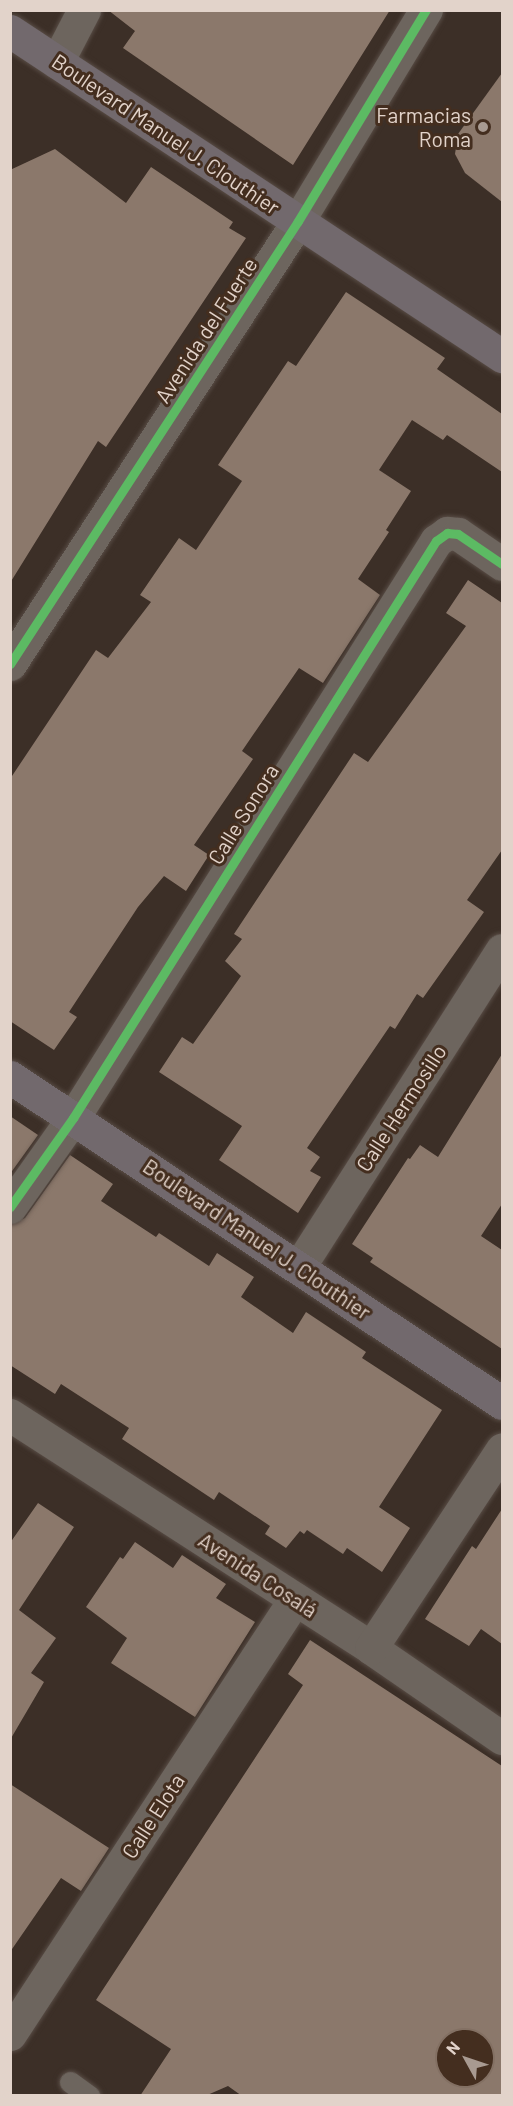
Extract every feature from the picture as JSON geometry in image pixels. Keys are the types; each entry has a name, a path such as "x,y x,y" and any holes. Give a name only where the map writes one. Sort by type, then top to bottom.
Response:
{"main road":[{"name":"Boulevard Manuel J. Clouthier","path":"10,31 502,356"},
{"name":"Boulevard Manuel J. Clouthier","path":"10,1077 502,1403"}],"street":[{"path":"57,62 84,10"},
{"name":"Avenida del Fuerte","path":"10,664 298,221 426,10"},
{"name":"Calle Sonora","path":"10,1207 73,1118 436,541 447,533 459,534 502,564"},
{"name":"Calle Hermosillo","path":"299,1267 502,950"},
{"name":"Avenida Cosalá","path":"10,1415 371,1648 502,1738"},
{"path":"371,1648 502,1449"},
{"name":"Calle Elota","path":"10,2034 296,1599"}],"lane":[{"path":"70,2082 89,2096"}],"building":[{"path":"108,10 390,10 293,165 123,48 135,31"},
{"path":"502,73 502,202 465,173 455,154 458,134"},
{"path":"55,149 126,203 151,167 233,222 229,228 246,238 106,447 98,441 10,583 10,170"},
{"path":"346,292 445,358 437,369 502,414 502,472 447,435 443,440 412,420 379,470 411,491 386,530 389,532 358,579 380,595 323,683 299,668 242,751 253,759 194,845 209,855 186,891 164,876 138,907 69,1012 77,1017 54,1050 10,1021 10,779 96,650 108,658 151,602 140,595 179,538 196,550 242,481 218,465 288,361 296,366"},
{"path":"468,580 502,603 502,850 467,900 484,912 423,998 417,994 395,1029 390,1026 307,1148 320,1157 310,1171 321,1177 298,1213 219,1160 242,1126 159,1072 182,1037 193,1044 241,976 225,961 242,939 234,934 354,753 368,762 466,626 446,613"},
{"path":"502,1054 502,1204 481,1236 502,1250 502,1349 370,1262 373,1258 352,1244 408,1158 410,1159 420,1145 438,1157"},
{"path":"10,1116 38,1135 10,1174"},
{"path":"70,1155 113,1184 101,1201 156,1237 159,1233 209,1266 217,1253 254,1277 241,1297 293,1333 306,1312 366,1352 362,1358 442,1410 379,1507 410,1528 382,1572 347,1548 343,1554 307,1530 304,1534 300,1531 286,1548 265,1534 270,1526 219,1492 214,1500 122,1439 129,1428 61,1384 55,1394 10,1365 10,1225 25,1218"},
{"path":"38,1503 74,1527 19,1610 56,1638 31,1673 44,1682 10,1740 10,1543"},
{"path":"502,1509 502,1644 481,1629 469,1646 425,1619 472,1546 476,1549"},
{"path":"135,1542 173,1568 182,1555 226,1584 216,1598 255,1622 195,1717 111,1663 127,1638 86,1607 120,1557 123,1559"},
{"path":"310,1640 502,1766 502,2096 242,2096 228,2086 205,2096 140,2096 171,2049 96,2000 303,1685 288,1674"},
{"path":"10,1784 109,1848 81,1891 61,1878 10,1952"}],"cycle path":[{"path":"10,664 298,221 426,10"},
{"path":"10,1207 73,1118 436,541 447,533 458,534 502,564"}],"place":[{"name":"Farmacias Roma","path":"483,127"}]}
